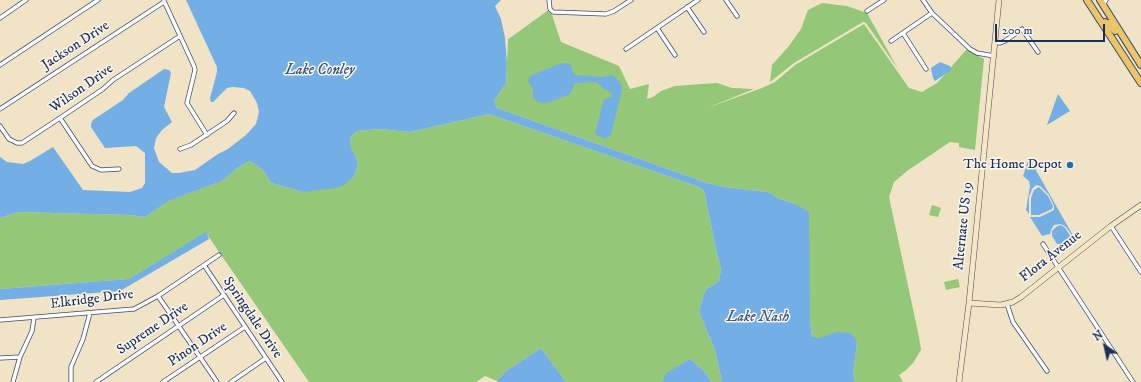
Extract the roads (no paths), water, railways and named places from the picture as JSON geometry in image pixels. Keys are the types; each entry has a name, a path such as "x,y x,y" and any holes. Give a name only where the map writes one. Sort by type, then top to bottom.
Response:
{"highway":[{"path":"1087,0 1141,83"},
{"path":"1092,0 1097,6 1105,3"},
{"path":"1100,0 1105,3 1141,65"},
{"path":"1102,23 1105,22 1110,24 1123,43 1132,49"}],"main road":[{"name":"Alternate US 19","path":"959,382 969,303 1000,0"},
{"name":"Flora Avenue","path":"969,303 1001,305 1007,304 1021,297 1111,226 1141,205"}],"street":[{"path":"0,18 26,0"},
{"path":"0,65 98,0"},
{"path":"549,0 550,9 553,12 606,14 614,11 631,0"},
{"path":"626,49 698,0"},
{"path":"726,0 737,16"},
{"path":"867,11 884,0"},
{"path":"923,0 932,13 970,49 977,54 994,56"},
{"path":"164,1 195,70 187,102 207,134"},
{"name":"Jackson Drive","path":"0,110 164,1"},
{"path":"687,7 704,32"},
{"path":"891,41 932,13"},
{"path":"657,28 675,55"},
{"path":"995,42 1004,42 1022,29 1038,52"},
{"path":"903,33 926,69"},
{"name":"Wilson Drive","path":"0,126 8,139 17,143 22,143 180,36"},
{"path":"180,149 191,145 227,121 234,114"},
{"path":"60,118 92,166 101,170 119,168"},
{"path":"1111,226 1141,272"},
{"path":"1043,244 1133,382"},
{"name":"Elkridge Drive","path":"0,320 134,309 158,296 219,255"},
{"name":"Springdale Drive","path":"204,265 282,382"},
{"name":"Supreme Drive","path":"96,382 224,295"},
{"path":"158,296 217,382"},
{"path":"1007,304 1013,322 1046,371"},
{"path":"71,382 71,367 83,339 90,313"},
{"path":"13,382 20,357 32,331 34,318"},
{"name":"Pinon Drive","path":"163,382 245,327"},
{"path":"0,358 20,357"},
{"path":"231,382 266,358"}],"water":[{"name":"Lake Conley","path":"186,0 501,0 495,6 501,19 505,38 507,63 506,83 494,101 497,108 707,183 724,187 768,192 809,212 810,321 812,336 819,338 837,332 851,333 857,342 853,374 855,382 722,382 715,350 699,312 705,290 719,281 721,269 704,191 699,187 489,114 410,132 379,129 357,131 350,138 351,148 358,165 354,176 344,185 336,188 303,192 271,183 263,170 250,161 237,168 222,181 168,201 145,217 129,215 18,212 0,218 0,157 7,162 23,164 53,147 83,190 130,192 142,188 145,183 145,153 136,146 105,148 91,127 91,124 93,120 123,100 129,93 164,69 169,70 171,73 164,107 172,122 162,130 156,138 154,148 159,162 172,173 195,170 228,149 246,135 256,124 259,112 257,103 250,91 244,88 227,88 213,102 211,102 210,98 217,67"},
{"path":"940,62 950,66 951,70 935,81 931,68"},
{"path":"568,63 571,66 573,73 576,75 603,77 612,75 622,86 611,135 605,139 595,134 604,99 612,97 611,92 604,89 596,82 575,83 570,94 550,102 543,103 536,101 533,97 533,89 528,81 530,76 559,64"},
{"path":"1058,94 1070,111 1047,125"},
{"path":"1029,158 1075,239 1072,241 1073,238 1071,234 1066,227 1061,224 1054,225 1050,235 1042,236 1030,217 1040,217 1054,210 1054,206 1049,195 1040,186 1036,185 1032,189 1029,197 1029,214 1026,210 1030,186 1029,181 1023,176"},
{"path":"1039,187 1048,196 1053,206 1052,209 1039,215 1031,215 1031,198 1034,190"},
{"path":"1061,225 1071,237 1071,240 1063,244 1057,244 1052,236 1052,231"},
{"path":"206,232 209,239 120,291 0,300 0,289 129,279"},
{"path":"541,348 566,382 497,381 506,371"},
{"path":"690,359 704,371 712,382 662,382 666,373"}],"place":[{"name":"The Home Depot","path":"1070,165"}],"water label":[{"name":"Lake Nash","path":"758,318"}]}
